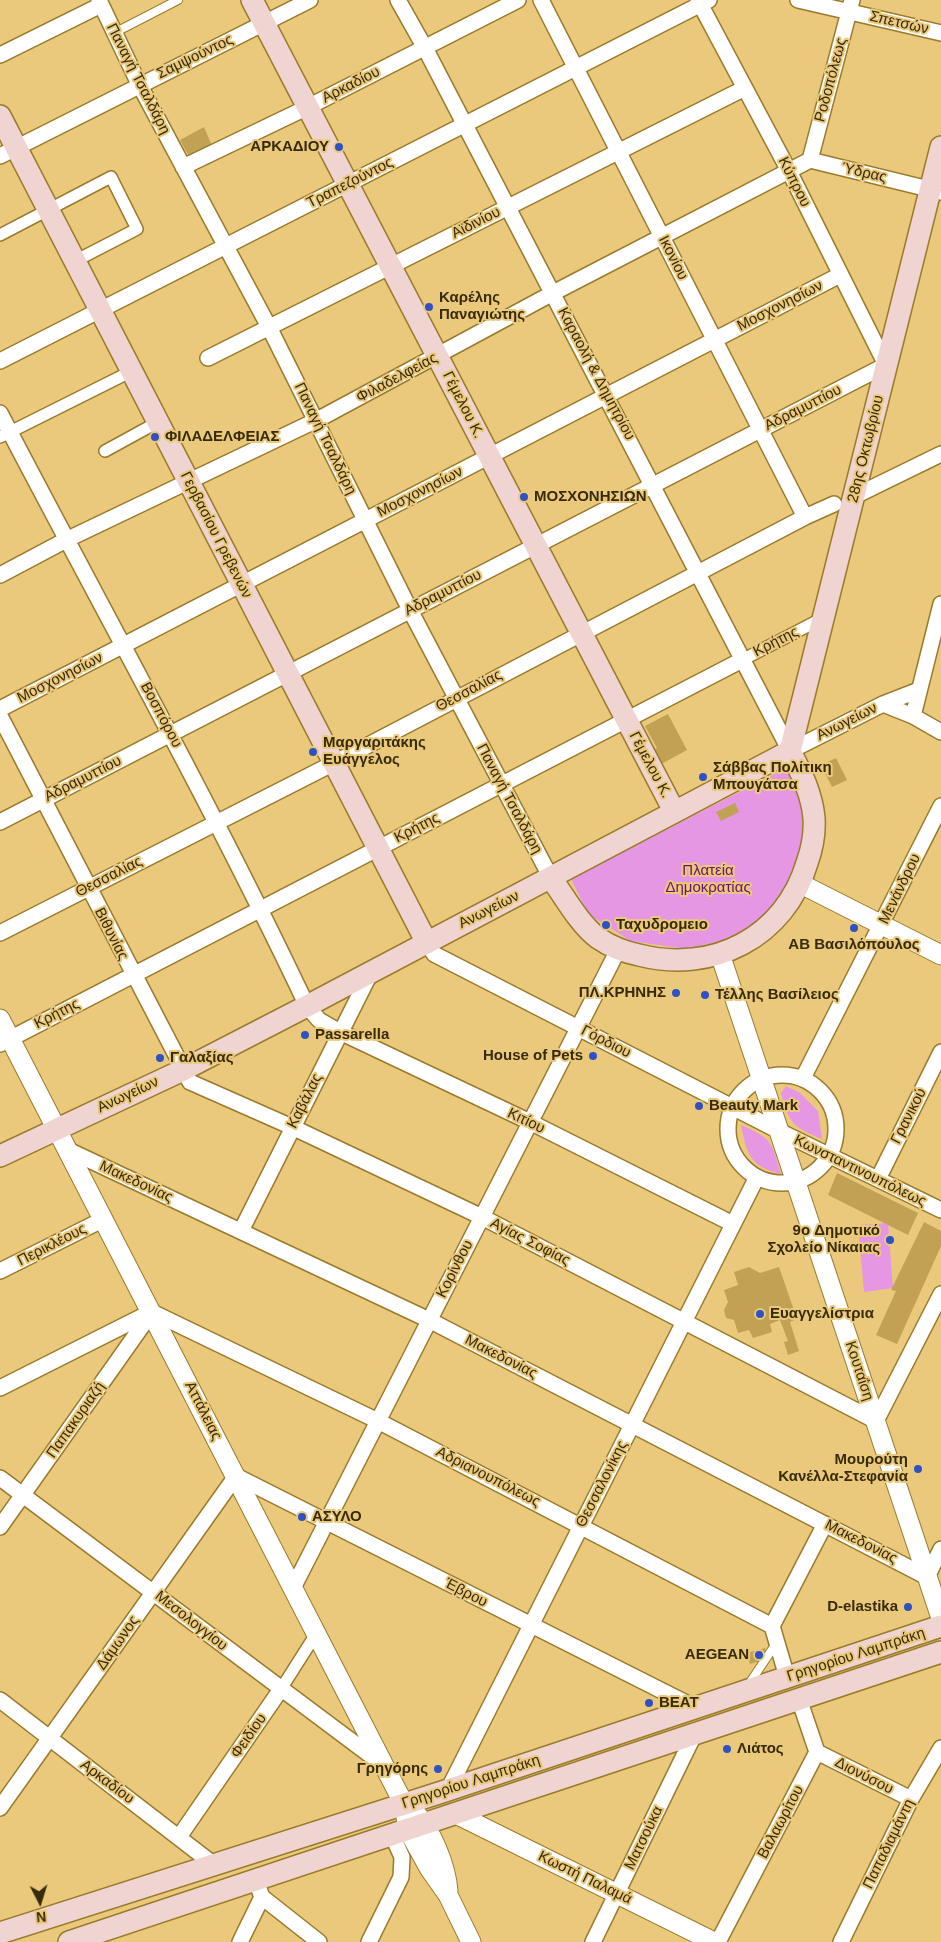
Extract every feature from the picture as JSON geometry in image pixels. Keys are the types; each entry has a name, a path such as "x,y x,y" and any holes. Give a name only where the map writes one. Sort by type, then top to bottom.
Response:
{"main road":[{"name":"Γέμελου Κ.","path":"252,0 674,810"},
{"name":"Γερβασίου Γρεβενών","path":"0,116 8,152 49,211 430,948"},
{"name":"28ης Οκτωβρίου","path":"790,751 823,618 844,501 886,365 936,190 941,147"},
{"name":"Ανωγείων","path":"0,1156 56,1128 313,1013 372,972 430,948 674,810 790,751"},
{"path":"551,878 596,937 618,950 671,962 720,954 747,942 765,930 784,910 801,884 811,850 814,821 808,789 790,751"},
{"name":"Γρηγορίου Λαμπράκη","path":"0,1933 448,1790 941,1626"},
{"name":"Γρηγορίου Λαμπράκη","path":"69,1942 108,1936 259,1889 408,1830 941,1652"}],"street":[{"name":"Σαμψούντος","path":"8,152 139,84 310,0"},
{"name":"Καραολή & Δημητρίου","path":"398,0 465,124 699,572 790,751"},
{"name":"Αρκαδίου","path":"184,167 308,107 518,0"},
{"name":"Ικονίου","path":"541,0 805,517"},
{"name":"Σπετσών","path":"798,0 850,6 941,33"},
{"name":"Τραπεζούντος","path":"0,361 703,2"},
{"name":"Κύπρου","path":"703,2 886,365"},
{"name":"Παναγή Τσαλδάρη","path":"100,3 139,84 317,420 410,610 551,878"},
{"path":"0,55 100,3"},
{"name":"Ροδοπόλεως","path":"810,160 850,6"},
{"name":"Αϊδινίου","path":"208,358 745,88"},
{"path":"789,171 810,160"},
{"name":"Ύδρας","path":"810,160 936,190"},
{"name":"Φιλαδελφείας","path":"0,575 66,540 189,483 317,420 553,293 789,171"},
{"path":"0,235 111,177 137,229 75,261"},
{"name":"Μοσχονησίων","path":"0,709 840,275"},
{"name":"Αδραμυττίου","path":"0,822 172,735 886,365"},
{"path":"5,435 132,371"},
{"name":"Βοσπόρου","path":"0,412 5,435 125,645 313,1013"},
{"path":"104,450 158,422"},
{"name":"Θεσσαλίας","path":"0,933 334,763 805,517 844,501 941,454"},
{"path":"913,716 941,604"},
{"name":"Κρήτης","path":"5,1041 823,618"},
{"name":"Ανωγείων","path":"790,751 883,704 920,690"},
{"path":"883,704 913,716 941,732"},
{"name":"Βιθυνίας","path":"0,716 183,1070"},
{"name":"Μενάνδρου","path":"803,1078 882,926 941,806"},
{"path":"801,884 941,955"},
{"name":"Γόρδιου","path":"430,948 578,1028 779,1131"},
{"name":"Κορίνθου","path":"293,1588 618,950"},
{"name":"Κουταΐση","path":"720,954 941,1618"},
{"name":"Καβάλας","path":"241,1231 372,972"},
{"name":"Κιτίου","path":"313,1013 340,1032 530,1122 733,1224"},
{"name":"Αττάλειας","path":"0,1020 5,1041 56,1128 104,1219 382,1764 404,1804 411,1807 408,1830 442,1863 447,1877 448,1895 471,1942"},
{"name":"Γρανικού","path":"878,1179 941,1052"},
{"name":"Αγίας Σοφίας","path":"183,1070 190,1082 292,1127 482,1217 876,1421"},
{"path":"782,1074 803,1078 825,1095 834,1112 836,1138 831,1156 817,1170 796,1182 776,1183 757,1177 738,1162 728,1141 728,1120 732,1107 745,1088 762,1078 782,1074"},
{"name":"Κωνσταντινουπόλεως","path":"779,1131 941,1210"},
{"name":"Μακεδονίας","path":"68,1150 429,1320 927,1577"},
{"name":"Θεσσαλονίκης","path":"448,1790 757,1177"},
{"name":"Περικλέους","path":"0,1271 104,1219"},
{"path":"876,1421 941,1294"},
{"path":"0,1388 152,1312"},
{"name":"Αδριανουπόλεως","path":"152,1312 378,1421 772,1626"},
{"name":"Παπακυριαζή","path":"0,1527 152,1312"},
{"name":"Έβρου","path":"236,1476 530,1626 696,1708"},
{"name":"Δάμωνος","path":"0,1808 236,1476"},
{"name":"Μεσολογγίου","path":"0,1478 382,1764"},
{"path":"787,1677 772,1626 825,1524"},
{"path":"927,1577 941,1549"},
{"name":"Φειδίου","path":"179,1837 281,1690 316,1634"},
{"path":"799,1699 818,1752"},
{"name":"Αρκαδίου","path":"0,1700 213,1864"},
{"name":"Ματσούκα","path":"593,1942 695,1734"},
{"name":"Παπαδιαμάντη","path":"841,1942 911,1799 941,1748"},
{"name":"Διονύσου","path":"818,1752 911,1799"},
{"name":"Βαλαωρίτου","path":"718,1942 818,1752"},
{"name":"Κωστή Παλαμά","path":"456,1814 714,1942"},
{"path":"369,1942 401,1877 402,1857 408,1830"},
{"path":"240,1942 259,1889 319,1942"}],"lane":[{"path":"114,33 178,0"},
{"path":"744,1692 777,1642"}],"green space":[{"name":"Πλατεία Δημοκρατίας","path":"786,768 803,805 802,857 778,903 735,938 686,949 631,941 588,914 571,879"},
{"path":"786,1086 800,1093 818,1111 822,1139 804,1131 790,1118 781,1093"},
{"path":"741,1125 759,1134 769,1142 781,1174 762,1167 751,1157 745,1144"},
{"path":"888,1223 893,1288 864,1292 858,1225"}],"building":[{"path":"204,127 213,148 191,160 180,140"},
{"path":"668,714 687,750 654,768 646,754 657,748 645,726"},
{"path":"836,758 847,780 832,787 821,765"},
{"path":"735,803 739,812 721,821 716,812"},
{"path":"837,1173 918,1213 908,1235 828,1195"},
{"path":"924,1222 941,1231 941,1246 897,1344 876,1335 896,1291 891,1290"},
{"name":"Ευαγγελίστρια","path":"749,1267 760,1273 779,1267 797,1319 790,1322 799,1351 788,1355 784,1342 788,1341 780,1320 770,1324 772,1332 753,1338 749,1330 738,1333 734,1320 726,1318 724,1310 728,1302 724,1290 738,1285 734,1272"},
{"path":"765,1648 769,1659 750,1664 747,1653"}],"place":[{"name":"ΑΡΚΑΔΙΟΥ","path":"339,147"},
{"name":"Καρέλης Παναγιώτης","path":"429,307"},
{"name":"ΦΙΛΑΔΕΛΦΕΙΑΣ","path":"155,437"},
{"name":"ΜΟΣΧΟΝΗΣΙΩΝ","path":"524,497"},
{"name":"Μαργαριτάκης Ευάγγελος","path":"313,752"},
{"name":"Σάββας Πολίτικη Μπουγάτσα","path":"703,777"},
{"name":"Ταχυδρομειο","path":"606,925"},
{"name":"ΑΒ Βασιλόπουλος","path":"854,928"},
{"name":"ΠΛ.ΚΡΗΝΗΣ","path":"676,993"},
{"name":"Τέλλης Βασίλειος","path":"705,995"},
{"name":"Passarella","path":"305,1035"},
{"name":"House of Pets","path":"593,1056"},
{"name":"Γαλαξίας","path":"160,1058"},
{"name":"Beauty Mark","path":"699,1106"},
{"name":"9o Δημοτικό Σχολείο Νίκαιας","path":"890,1240"},
{"name":"Ευαγγελίστρια","path":"760,1314"},
{"name":"Μουρούτη Κανέλλα-Στεφανία","path":"918,1469"},
{"name":"ΑΣΥΛΟ","path":"302,1517"},
{"name":"D-elastika","path":"908,1607"},
{"name":"AEGEAN","path":"759,1655"},
{"name":"ΒΕΑΤ","path":"649,1703"},
{"name":"Λιάτος","path":"727,1749"},
{"name":"Γρηγόρης","path":"438,1769"}]}
